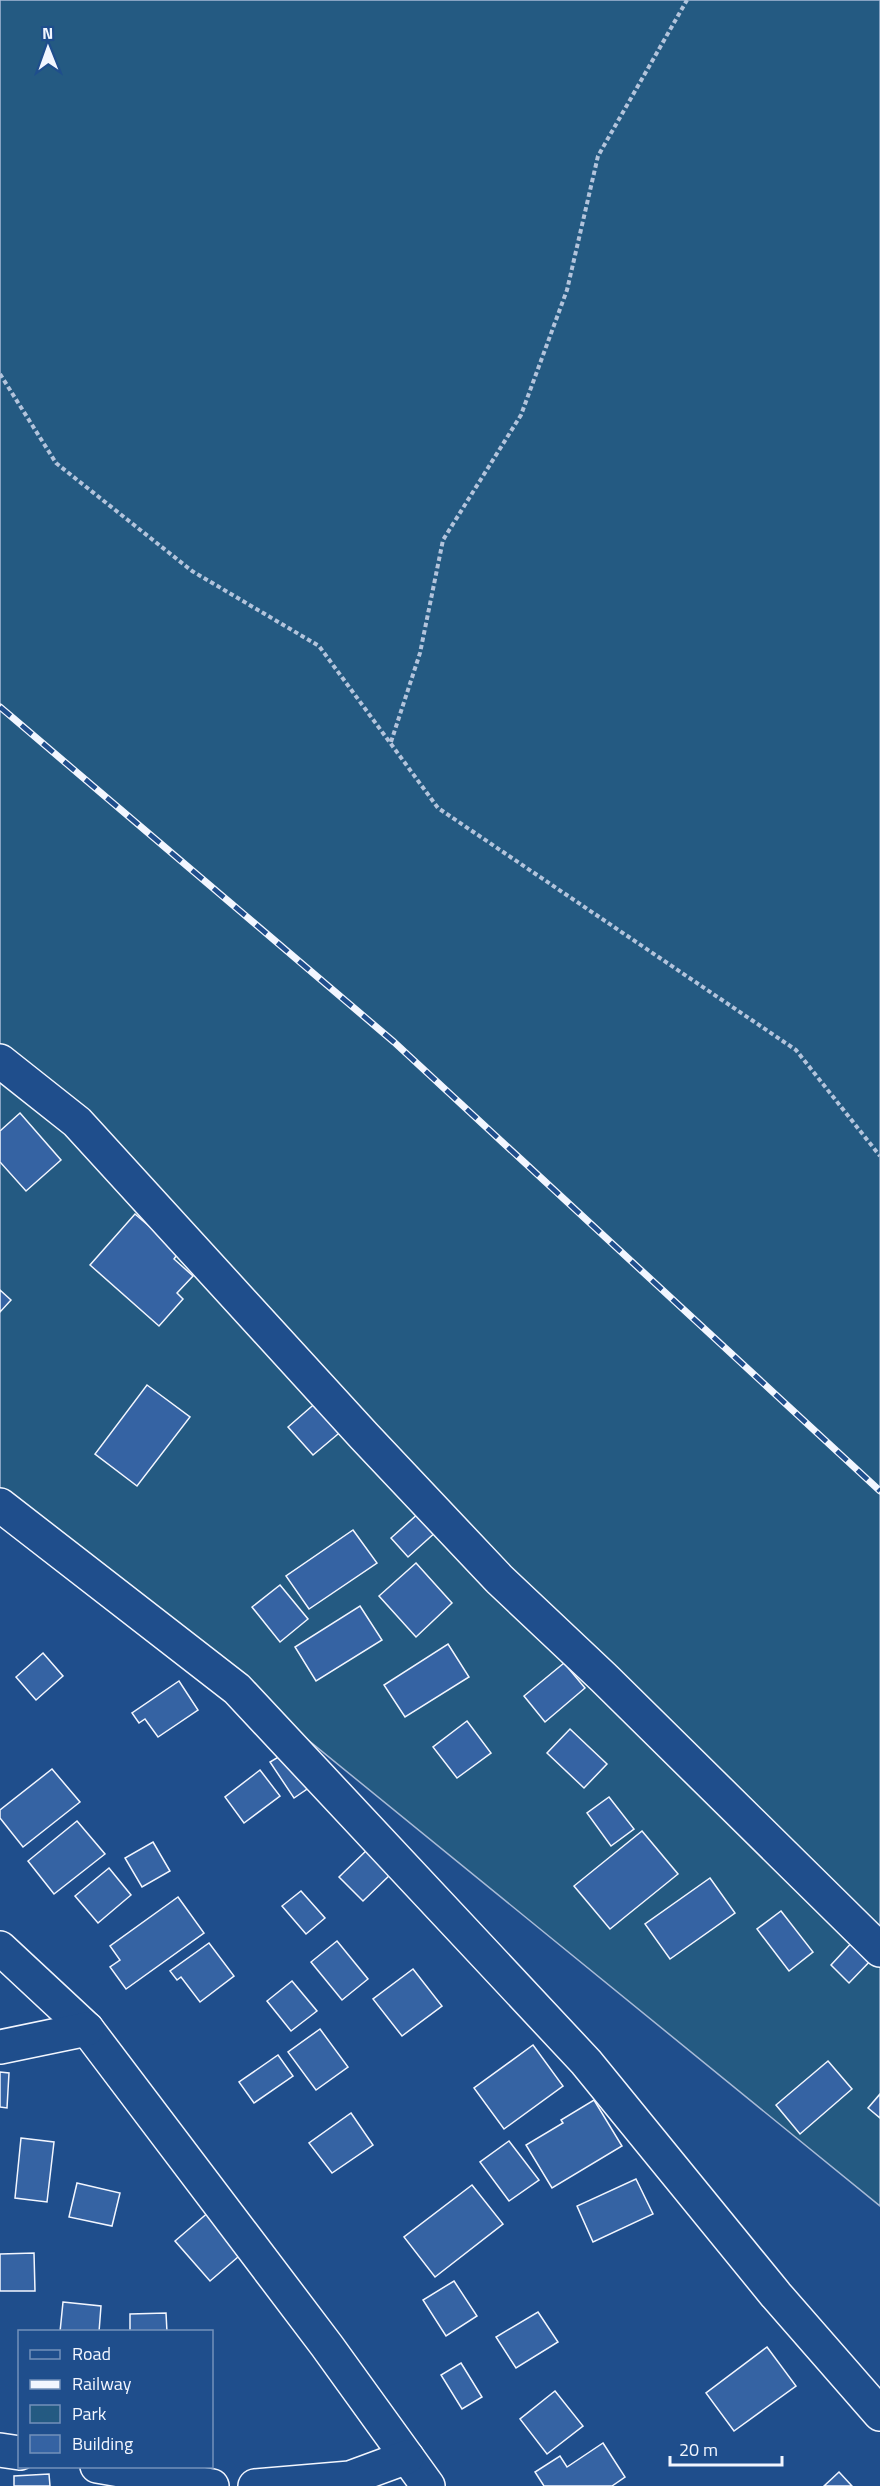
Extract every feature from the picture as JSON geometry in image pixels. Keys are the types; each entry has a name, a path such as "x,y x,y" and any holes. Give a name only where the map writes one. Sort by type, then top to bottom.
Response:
{"street":[{"path":"0,1061 77,1122 364,1436 499,1579 604,1678 880,1950"},
{"path":"0,1504 237,1689 586,2062 776,2295 880,2414"},
{"path":"0,1948 87,2029 327,2346 428,2486"},
{"path":"0,2047 87,2029"},
{"path":"0,2450 18,2453"},
{"path":"255,2486 350,2478 407,2457"},
{"path":"108,2468 212,2486"}],"path":[{"path":"390,743 420,653 443,540 521,415 567,290 598,156 687,0"},
{"path":"0,374 56,463 192,572 318,646 438,808 796,1050 880,1156"}],"green space":[{"path":"0,0 880,0 880,2206 0,1489"}],"building":[{"path":"20,1113 61,1160 26,1191 0,1162 0,1131"},
{"path":"135,1214 179,1252 174,1259 193,1276 177,1293 183,1299 159,1326 90,1265"},
{"path":"0,1290 11,1300 0,1312"},
{"path":"147,1385 190,1417 137,1486 95,1454"},
{"path":"319,1400 344,1429 313,1455 288,1427"},
{"path":"420,1512 437,1531 408,1557 391,1538"},
{"path":"353,1530 377,1563 309,1609 286,1576"},
{"path":"416,1563 452,1603 416,1637 379,1596"},
{"path":"280,1585 308,1619 280,1642 252,1607"},
{"path":"360,1606 382,1640 316,1681 295,1647"},
{"path":"448,1644 469,1677 405,1717 384,1685"},
{"path":"43,1653 63,1676 36,1700 16,1677"},
{"path":"564,1663 585,1688 545,1722 524,1696"},
{"path":"179,1681 198,1710 158,1737 145,1719 139,1723 132,1713"},
{"path":"467,1721 491,1753 457,1778 433,1747"},
{"path":"570,1729 607,1764 584,1788 547,1753"},
{"path":"290,1750 313,1785 294,1798 270,1762"},
{"path":"52,1769 80,1802 23,1847 0,1818 0,1810"},
{"path":"260,1770 280,1796 244,1823 225,1797"},
{"path":"609,1797 634,1829 611,1846 587,1813"},
{"path":"77,1821 105,1854 54,1894 28,1861"},
{"path":"642,1831 678,1874 610,1929 574,1886"},
{"path":"153,1842 170,1871 142,1887 125,1858"},
{"path":"369,1848 393,1872 363,1901 339,1877"},
{"path":"109,1868 131,1895 98,1923 75,1896"},
{"path":"710,1878 735,1913 670,1959 645,1924"},
{"path":"301,1891 325,1918 306,1934 282,1906"},
{"path":"178,1897 204,1933 126,1989 110,1967 120,1960 110,1946"},
{"path":"781,1911 813,1952 789,1971 757,1929"},
{"path":"855,1939 874,1957 849,1983 831,1965"},
{"path":"337,1941 368,1979 342,2000 311,1962"},
{"path":"209,1943 234,1976 200,2002 181,1977 177,1980 170,1971"},
{"path":"413,1969 442,2006 402,2036 373,1999"},
{"path":"292,1981 317,2011 291,2031 267,2001"},
{"path":"320,2029 348,2067 316,2090 288,2052"},
{"path":"533,2045 563,2086 504,2129 474,2088"},
{"path":"278,2055 293,2076 254,2103 239,2082"},
{"path":"828,2061 852,2089 800,2134 776,2105"},
{"path":"0,2072 9,2073 7,2108 0,2107"},
{"path":"880,2094 880,2118 868,2108"},
{"path":"594,2100 622,2146 552,2188 526,2145 563,2123 561,2120"},
{"path":"351,2113 373,2145 332,2173 309,2143"},
{"path":"21,2138 54,2142 47,2202 15,2198"},
{"path":"509,2141 539,2180 509,2201 480,2162"},
{"path":"636,2179 653,2214 593,2242 577,2206"},
{"path":"77,2183 120,2193 112,2226 69,2217"},
{"path":"472,2185 503,2224 435,2277 404,2237"},
{"path":"210,2211 245,2251 210,2281 175,2241"},
{"path":"34,2253 35,2291 0,2291 0,2254"},
{"path":"454,2281 477,2316 446,2336 423,2300"},
{"path":"63,2302 101,2306 99,2330 60,2330"},
{"path":"538,2312 558,2342 516,2368 496,2337"},
{"path":"166,2313 167,2330 130,2330 130,2314"},
{"path":"767,2347 796,2386 734,2431 706,2393"},
{"path":"461,2363 482,2397 462,2409 441,2375"},
{"path":"555,2391 583,2426 547,2454 520,2419"},
{"path":"603,2443 625,2477 612,2486 544,2486 535,2472 560,2456 567,2467"},
{"path":"839,2472 852,2486 824,2486"},
{"path":"49,2474 50,2486 14,2486 14,2476"}],"railway":[{"path":"0,707 394,1042 880,1491"}]}
